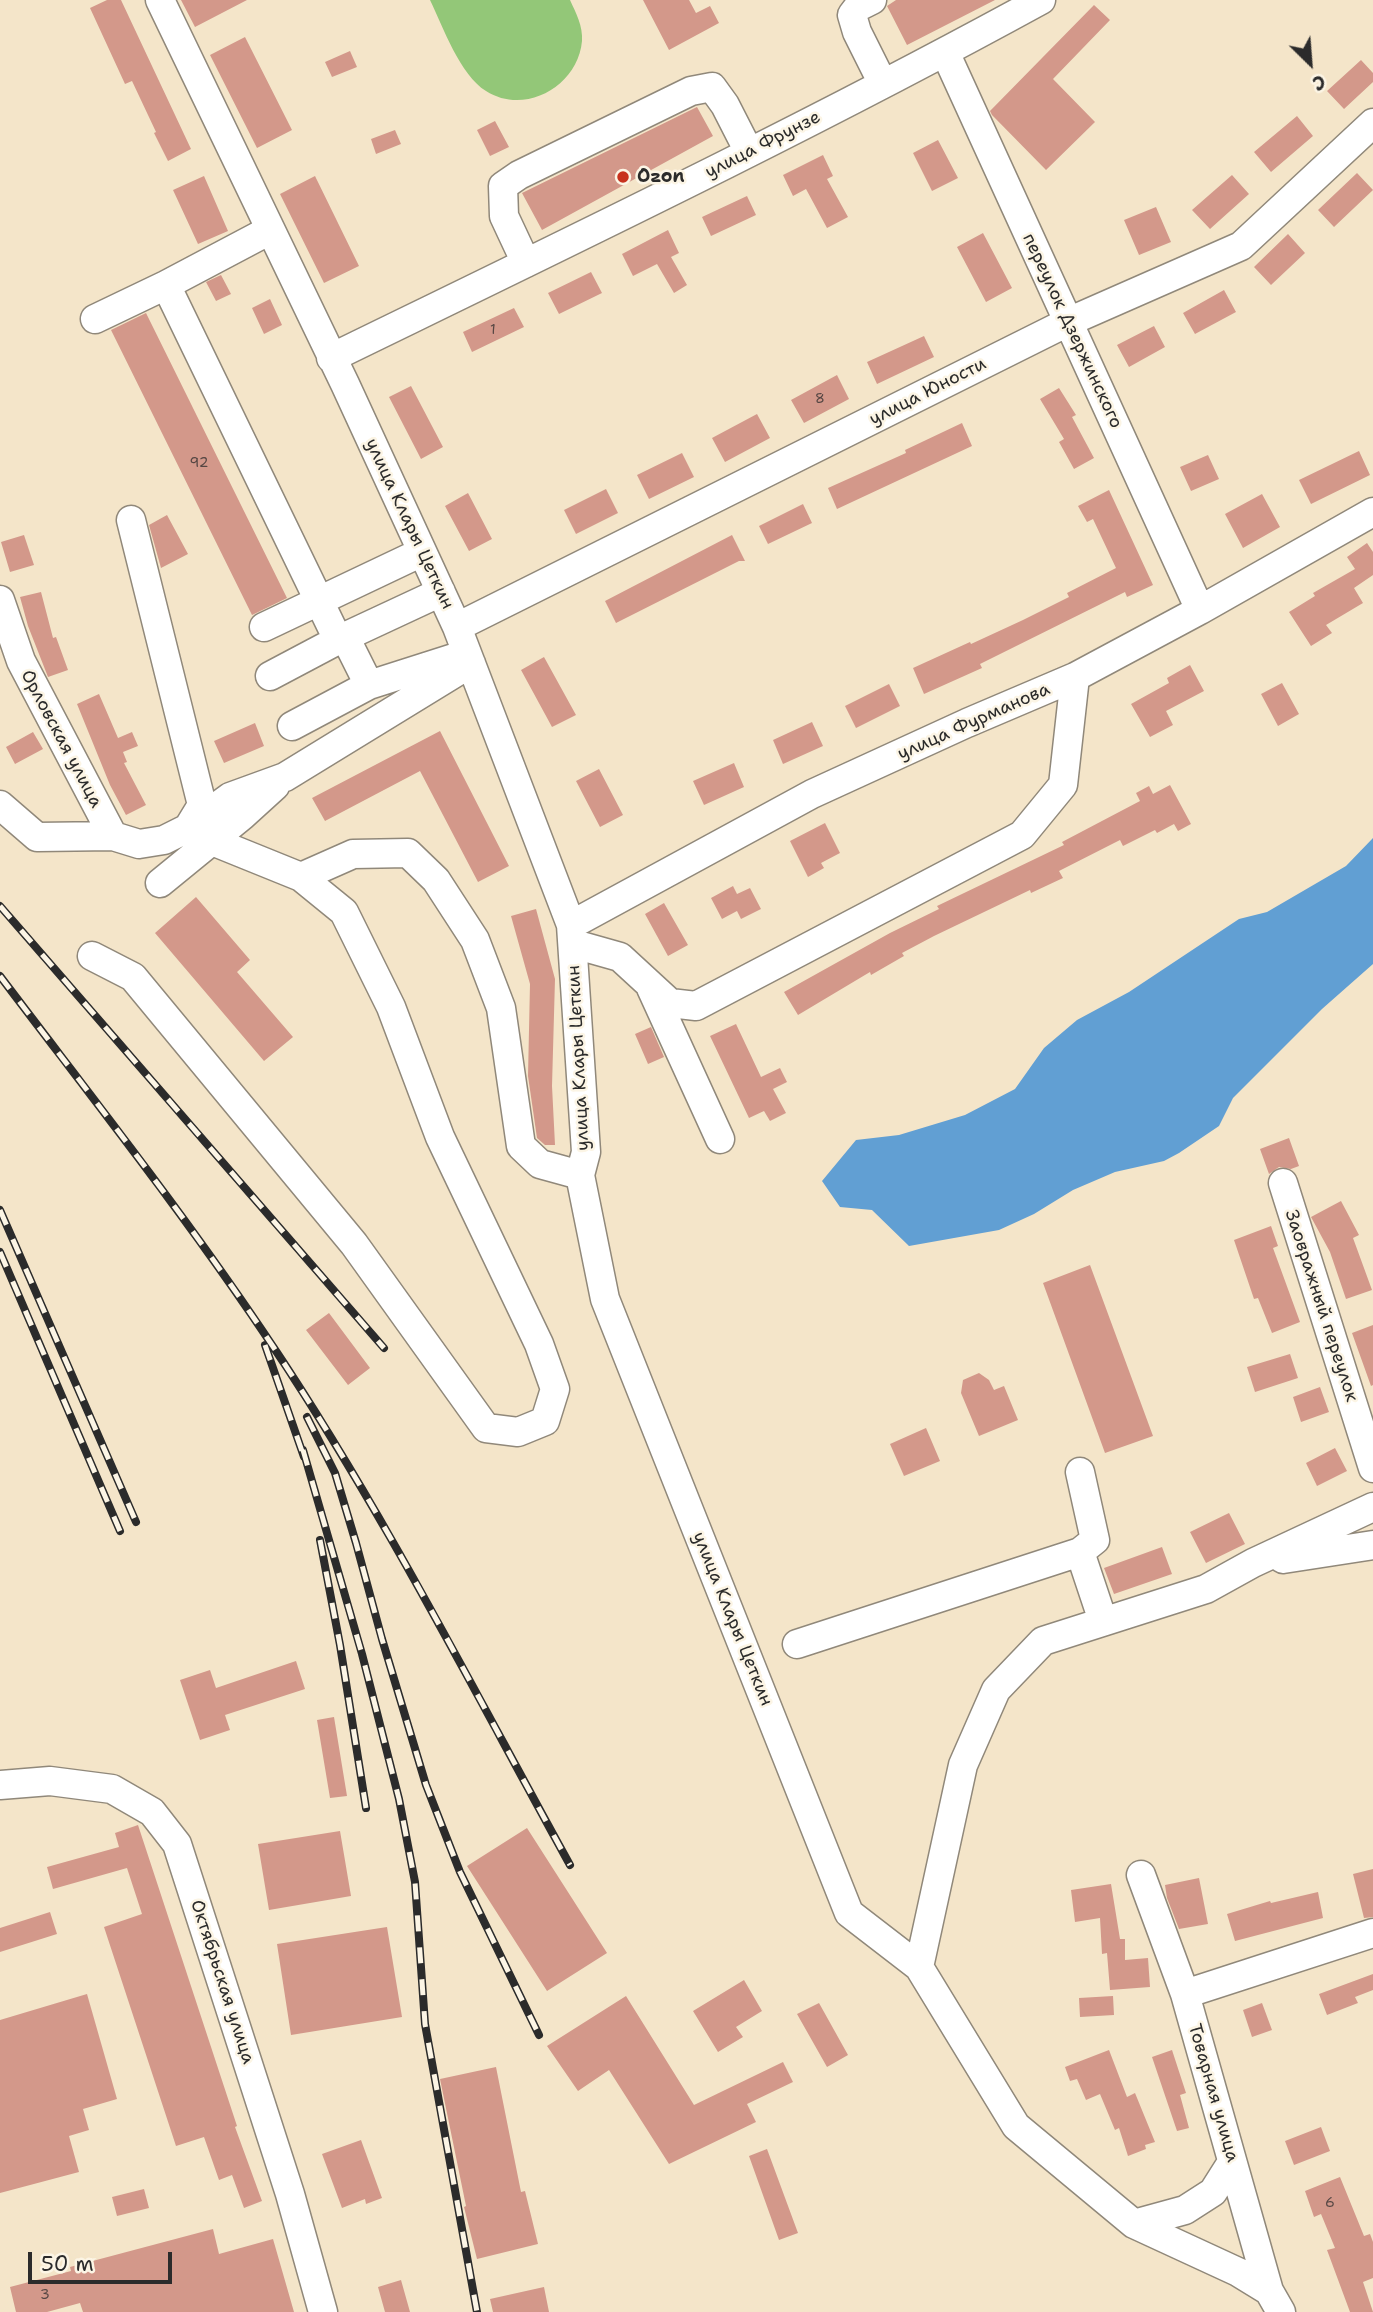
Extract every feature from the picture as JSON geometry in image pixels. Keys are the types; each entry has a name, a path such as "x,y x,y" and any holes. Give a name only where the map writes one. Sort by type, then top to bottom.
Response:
{"street":[{"name":"улица Клары Цеткин","path":"160,0 457,627 573,935 586,1152 580,1175 605,1299 849,1913 919,1968 1016,2126 1134,2224 1238,2272 1275,2301"},
{"path":"872,0 858,7 852,15 857,32 883,84"},
{"name":"улица Фрунзе","path":"331,358 749,152 1041,0"},
{"name":"переулок Дзержинского","path":"945,52 1200,610"},
{"path":"526,263 504,216 503,186 519,175 691,90 712,87 725,105 749,152"},
{"name":"улица Юности","path":"457,627 1068,322 1241,246 1373,123"},
{"path":"95,319 270,230"},
{"path":"166,285 319,601 369,685"},
{"name":"улица Фурманова","path":"573,935 812,794 1074,677 1200,610 1373,512"},
{"path":"131,520 202,805 200,835"},
{"path":"264,627 422,552"},
{"path":"270,676 341,638 441,592"},
{"name":"Орловская улица","path":"0,600 21,662 113,836"},
{"path":"160,883 200,835 203,814 230,797 285,777 469,658"},
{"path":"292,726 369,685 469,658"},
{"path":"573,935 620,957 670,1003 696,1006 1022,835 1063,786 1074,677"},
{"path":"0,805 37,837 113,836 139,844 200,835 301,877 344,912 391,1007 440,1137 539,1344 555,1389 545,1420 518,1432 486,1427 354,1244 133,977 92,956"},
{"path":"301,877 353,854 408,853 436,880 475,940 500,1008 521,1146 540,1164 580,1175"},
{"path":"649,986 720,1139"},
{"name":"Заовражный переулок","path":"1283,1183 1373,1468"},
{"path":"797,1644 1080,1552 1095,1540 1080,1472"},
{"path":"919,1968 963,1765 996,1690 1043,1641 1206,1589 1253,1563 1373,1507"},
{"path":"1253,1563 1373,1545"},
{"path":"1080,1552 1103,1621"},
{"path":"0,1798 17,1790 50,1781"},
{"name":"Октябрьская улица","path":"0,1785 50,1781 112,1789 152,1812 177,1844 290,2194 323,2312"},
{"name":"Товарная улица","path":"1141,1875 1185,1994 1232,2162 1275,2301"},
{"path":"1185,1994 1373,1933"},
{"path":"1134,2224 1185,2210 1213,2192 1232,2162"}],"green space":[{"path":"430,0 570,0 581,30 582,41 578,57 571,71 547,92 517,100 501,98 486,91 468,74 453,50"}],"water":[{"path":"1373,838 1373,964 1322,1009 1233,1098 1219,1126 1179,1153 1164,1161 1115,1172 1073,1190 1034,1214 999,1230 909,1246 872,1210 840,1207 822,1181 856,1140 899,1135 965,1115 1015,1089 1044,1048 1077,1020 1129,992 1239,919 1267,912 1346,866"}],"building":[{"path":"107,0 121,0 191,149 168,161 132,81 125,84 90,8"},
{"path":"181,0 247,0 195,27"},
{"path":"643,0 689,0 696,13 710,6 719,23 669,50"},
{"path":"896,0 995,0 907,45 887,6"},
{"path":"1094,5 1110,20 1053,79 1095,122 1046,170 990,111"},
{"path":"245,37 292,130 257,148 210,55"},
{"path":"350,51 357,67 332,77 325,62"},
{"path":"1361,60 1373,73 1373,82 1344,109 1327,91"},
{"path":"697,107 713,136 542,230 522,193"},
{"path":"1297,116 1313,136 1271,172 1254,152"},
{"path":"495,121 509,147 490,156 477,130"},
{"path":"395,130 401,144 376,154 371,139"},
{"path":"938,140 958,178 932,191 913,153"},
{"path":"823,155 833,176 827,179 848,217 827,228 806,189 793,196 783,175"},
{"path":"1357,173 1373,190 1334,227 1318,210"},
{"path":"1232,175 1249,194 1210,229 1192,210"},
{"path":"204,176 228,231 198,244 173,190"},
{"path":"315,176 359,266 324,283 280,194"},
{"path":"747,196 756,215 711,236 702,217"},
{"path":"1156,207 1171,242 1139,255 1124,220"},
{"path":"668,230 679,253 671,257 687,285 674,293 657,264 633,276 622,254"},
{"path":"983,233 1012,288 986,302 957,247"},
{"path":"1288,234 1305,253 1271,285 1254,267"},
{"path":"591,272 602,293 559,314 548,293"},
{"path":"221,275 231,294 216,301 206,282"},
{"path":"1224,290 1236,312 1195,334 1183,313"},
{"path":"270,299 282,325 264,334 252,308"},
{"path":"514,308 524,327 472,352 463,332"},
{"path":"146,313 287,598 252,615 111,330"},
{"path":"1154,326 1165,347 1129,367 1117,345"},
{"path":"924,336 934,357 877,384 867,362"},
{"path":"837,375 849,399 804,423 791,400"},
{"path":"411,386 443,447 421,459 389,397"},
{"path":"1059,388 1076,415 1072,417 1094,458 1074,469 1059,442 1064,439 1040,399"},
{"path":"757,414 770,438 725,462 712,438"},
{"path":"962,423 972,446 837,509 828,488 906,453 905,450"},
{"path":"1359,451 1370,475 1311,504 1299,480"},
{"path":"682,453 694,477 649,499 637,475"},
{"path":"1208,455 1219,479 1191,491 1180,467"},
{"path":"606,489 618,513 576,534 564,510"},
{"path":"1109,490 1153,585 1127,597 1125,592 980,664 982,668 924,694 913,668 1023,620 1069,597 1067,593 1116,568 1093,519 1087,522 1078,506"},
{"path":"468,493 492,539 469,551 445,506"},
{"path":"1262,494 1280,527 1243,548 1225,514"},
{"path":"803,504 812,523 768,544 759,526"},
{"path":"167,515 188,554 161,568 149,525"},
{"path":"24,535 34,565 10,572 1,542"},
{"path":"732,535 745,561 739,561 616,623 605,601"},
{"path":"1367,543 1373,552 1373,575 1354,588 1363,603 1326,625 1332,633 1311,646 1289,612 1315,596 1313,593 1355,569 1347,557"},
{"path":"41,592 53,638 56,637 68,670 48,677 20,597"},
{"path":"544,657 576,715 552,727 521,670"},
{"path":"1190,665 1204,691 1166,711 1173,725 1150,737 1131,704 1169,683 1167,678"},
{"path":"1282,683 1299,714 1278,726 1261,694"},
{"path":"889,684 900,706 856,728 845,706"},
{"path":"99,694 118,738 132,732 138,746 123,752 127,762 124,763 146,805 126,815 110,785 77,704"},
{"path":"812,722 823,746 783,764 773,740"},
{"path":"255,723 264,746 224,763 214,741"},
{"path":"440,731 509,866 478,882 420,771 325,821 312,798"},
{"path":"33,732 43,749 15,764 6,747"},
{"path":"734,763 744,787 704,805 693,781"},
{"path":"599,769 623,815 600,827 576,781"},
{"path":"1170,785 1191,824 1178,831 1174,824 1123,846 1120,840 1059,871 1063,878 1031,893 1030,890 934,936 902,953 904,956 871,975 870,972 798,1015 784,992 939,909 937,906 1064,845 1062,842 1140,801 1136,793 1149,786 1153,794"},
{"path":"825,823 840,853 821,863 824,868 808,877 790,841"},
{"path":"733,886 737,894 750,888 761,909 741,919 737,911 722,919 711,898"},
{"path":"196,897 250,960 237,972 293,1037 264,1061 155,933"},
{"path":"664,903 688,945 668,956 645,914"},
{"path":"536,909 555,979 552,1086 555,1145 545,1145 537,1138 528,1076 530,984 511,916"},
{"path":"736,1024 761,1077 780,1068 787,1082 773,1089 786,1113 770,1121 764,1111 749,1118 710,1036"},
{"path":"651,1027 664,1057 648,1064 635,1034"},
{"path":"1289,1138 1299,1166 1291,1169 1279,1167 1269,1174 1260,1149"},
{"path":"1341,1201 1359,1235 1353,1238 1372,1290 1346,1299 1330,1252 1311,1217"},
{"path":"1271,1226 1278,1246 1273,1248 1300,1322 1272,1333 1258,1298 1254,1299 1234,1240"},
{"path":"1090,1265 1153,1436 1105,1453 1043,1283"},
{"path":"329,1313 370,1368 348,1385 306,1330"},
{"path":"1373,1325 1373,1385 1371,1386 1352,1333"},
{"path":"1290,1354 1298,1378 1255,1392 1247,1367"},
{"path":"979,1373 989,1380 994,1390 1004,1386 1018,1420 979,1436 961,1393 963,1380"},
{"path":"1320,1387 1329,1412 1301,1422 1293,1397"},
{"path":"926,1428 940,1461 904,1476 890,1444"},
{"path":"1335,1448 1347,1471 1317,1486 1306,1463"},
{"path":"1229,1513 1245,1544 1206,1563 1190,1532"},
{"path":"1162,1547 1172,1574 1114,1594 1104,1568"},
{"path":"296,1661 305,1689 225,1715 230,1730 200,1740 180,1680 210,1670 216,1688"},
{"path":"334,1717 347,1796 330,1798 317,1720"},
{"path":"138,1825 237,2126 235,2127 262,2201 244,2208 232,2175 219,2180 204,2137 176,2146 104,1927 142,1914 127,1868 53,1889 47,1867 119,1847 115,1833"},
{"path":"527,1828 607,1953 547,1991 467,1866"},
{"path":"340,1831 351,1896 269,1910 258,1844"},
{"path":"1373,1869 1373,1917 1364,1918 1353,1874"},
{"path":"1199,1878 1208,1924 1179,1929 1165,1885"},
{"path":"1111,1884 1120,1939 1125,1939 1125,1960 1148,1958 1150,1987 1110,1990 1107,1953 1102,1954 1100,1918 1075,1922 1071,1890"},
{"path":"1318,1892 1323,1918 1235,1941 1227,1914 1270,1901 1271,1903"},
{"path":"50,1912 57,1934 0,1952 0,1928"},
{"path":"387,1927 402,2017 291,2035 277,1944"},
{"path":"1373,1974 1373,1990 1355,1997 1358,2003 1327,2015 1319,1994"},
{"path":"744,1980 762,2011 736,2027 743,2037 718,2052 693,2011"},
{"path":"87,1994 117,2099 83,2109 89,2130 69,2136 79,2172 0,2193 0,2020"},
{"path":"626,1996 694,2105 783,2062 793,2082 747,2104 756,2122 669,2164 609,2070 578,2091 547,2046"},
{"path":"1113,1996 1114,2015 1080,2017 1079,1998"},
{"path":"819,2003 848,2055 827,2067 797,2014"},
{"path":"1262,2003 1272,2030 1252,2037 1243,2010"},
{"path":"1109,2050 1127,2097 1135,2093 1155,2142 1128,2156 1119,2128 1115,2130 1100,2094 1086,2100 1077,2079 1070,2081 1065,2067"},
{"path":"1172,2050 1186,2093 1180,2095 1189,2128 1177,2131 1152,2057"},
{"path":"496,2067 521,2192 525,2191 538,2244 477,2259 464,2207 466,2206 440,2079"},
{"path":"1321,2127 1330,2151 1294,2165 1285,2141"},
{"path":"361,2140 382,2198 366,2204 365,2199 342,2208 322,2154"},
{"path":"767,2149 798,2233 779,2240 749,2156"},
{"path":"1340,2177 1364,2236 1370,2234 1373,2242 1373,2278 1363,2282 1373,2312 1350,2312 1327,2250 1335,2248 1321,2214 1314,2217 1305,2191"},
{"path":"144,2189 149,2208 117,2216 112,2197"},
{"path":"213,2229 219,2254 273,2239 294,2312 83,2312 80,2303 47,2312 16,2312 10,2287 71,2271 70,2267"},
{"path":"401,2280 410,2312 385,2312 378,2287"},
{"path":"544,2287 549,2312 493,2312 490,2299"}],"railway":[{"path":"0,906 384,1348"},
{"path":"0,976 208,1253 314,1410 391,1538 570,1865"},
{"path":"0,1210 136,1522"},
{"path":"0,1252 120,1531"},
{"path":"265,1345 304,1457"},
{"path":"307,1417 335,1473 426,1785 460,1872 539,2035"},
{"path":"303,1450 362,1654 399,1799 415,1882 425,2024 477,2312"},
{"path":"320,1540 366,1808"}],"place":[{"name":"Ozon","path":"623,177"}]}
